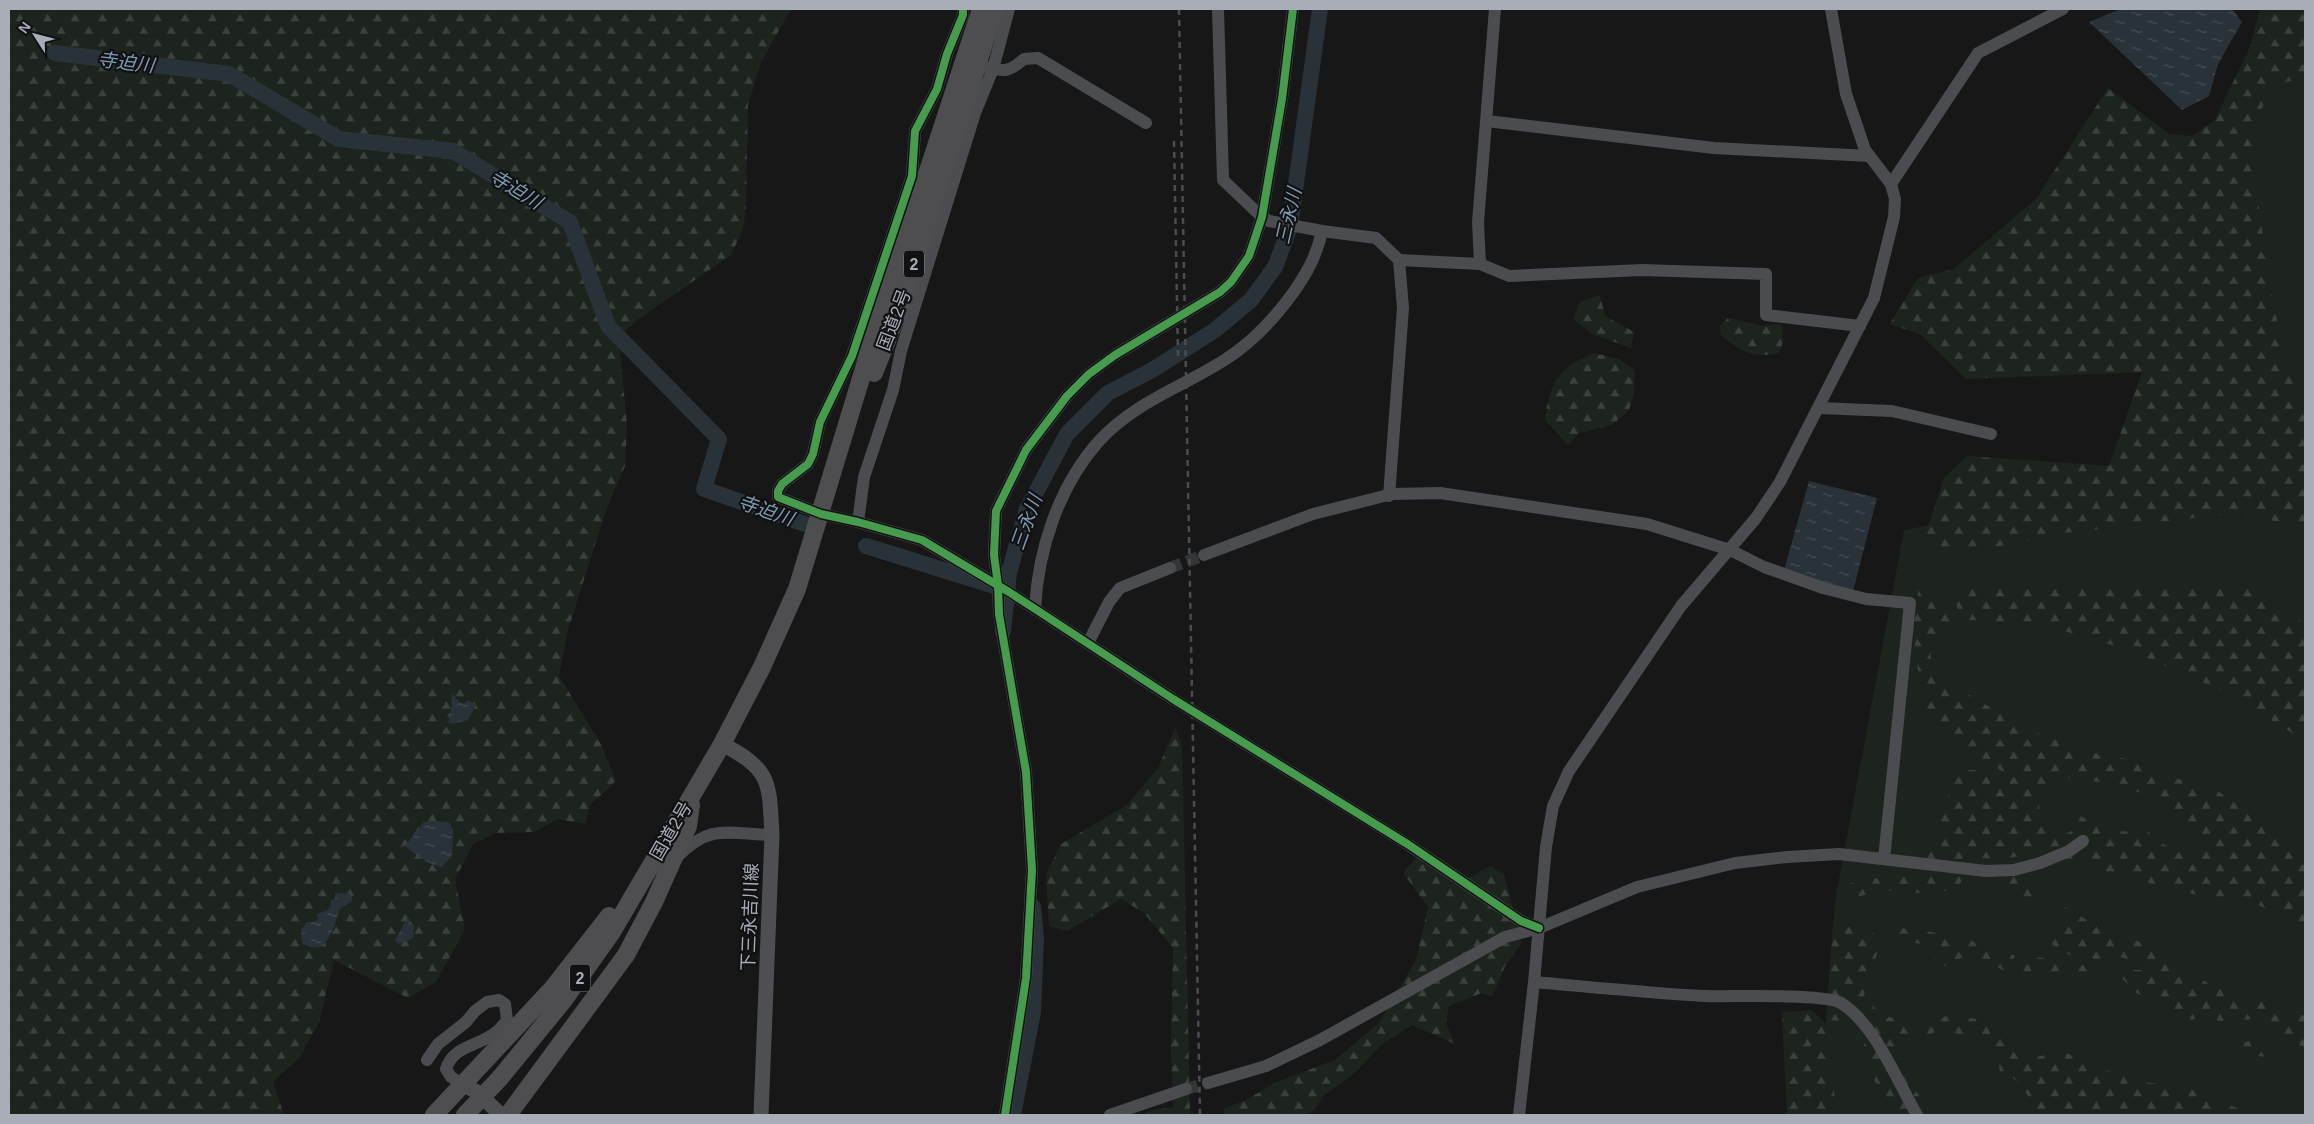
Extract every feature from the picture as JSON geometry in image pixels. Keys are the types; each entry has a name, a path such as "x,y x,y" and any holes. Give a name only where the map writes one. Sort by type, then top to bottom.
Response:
{"highway":[{"name":"国道2号","path":"465,1115 500,1078 564,1001 612,932 722,744 762,667 797,589 872,342 981,9"},
{"name":"国道2号","path":"821,514 903,300 995,9"},
{"path":"508,1115 626,955 654,902 688,826 693,794"},
{"path":"434,1115 552,989 648,870"}],"main road":[{"name":"下三永吉川線","path":"722,744 753,762 764,775 770,794 772,835 761,1115"},
{"path":"464,1085 487,1115"},
{"path":"464,1085 477,1092 501,1115"}],"street":[{"path":"963,9 951,56 937,89 915,131 912,176 852,356 820,422 813,454 808,464 782,484 778,491 778,497 821,514 922,540 1035,609 1173,698 1409,845 1521,921 1539,928"},
{"path":"858,522 864,477 893,390 902,351 988,68 1009,9"},
{"path":"1218,9 1223,180 1265,219 1318,231 1376,238 1399,260 1480,264 1508,276 1642,270 1766,274 1766,315 1860,326"},
{"path":"1005,1115 1026,978 1032,870 1026,772 999,614 994,555 996,511 1026,450 1067,396 1089,374 1115,355 1220,292 1230,282 1249,256 1265,219 1282,99 1292,9"},
{"path":"1480,264 1478,222 1495,9"},
{"path":"1519,1115 1534,982 1546,847 1553,806 1569,771 1681,606 1756,518 1780,482 1874,298 1894,217 1895,199 1891,184 1869,156 1846,94 1831,9"},
{"path":"1891,184 1978,53 2063,9"},
{"path":"988,68 1003,72 1014,68 1024,59 1038,58 1146,123"},
{"path":"1487,121 1714,148 1869,156"},
{"path":"1035,609 1036,588 1046,540 1072,479 1091,452 1115,427 1156,396 1225,360 1259,335 1281,310 1310,269 1318,231"},
{"path":"1390,496 1403,308 1399,260"},
{"path":"1819,408 1892,410 1991,434"},
{"path":"1204,555 1313,514 1390,496 1440,493 1647,524 1730,550 1764,567 1823,588 1866,599 1910,604 1884,859"},
{"path":"1088,643 1109,602 1120,588 1170,568"},
{"path":"672,861 687,847 712,833 772,835"},
{"path":"1208,1083 1275,1062 1320,1040 1505,937 1539,928 1637,887 1702,870 1788,857 1839,854 1986,870 2014,870 2040,863 2069,851 2083,841"},
{"path":"1534,982 1706,996 1794,998 1839,1002 1856,1014 1874,1038 1917,1115"},
{"path":"427,1060 438,1044 466,1022 475,1011 487,1002 498,1000 505,1004 507,1020 496,1033 460,1051 449,1059 446,1069 451,1077 464,1085"},
{"path":"1110,1115 1186,1089"}],"green space":[{"path":"9,9 791,9 761,62 748,105 746,208 743,229 731,255 637,320 625,331 620,352 627,425 625,466 606,510 567,633 559,676 601,744 616,781 590,805 585,824 558,819 534,832 495,833 473,844 455,879 465,929 436,982 408,998 334,960 319,1022 300,1057 273,1082 284,1115 9,1115"},
{"path":"2260,9 2305,9 2305,1115 1830,1115 1821,1082 1835,901 1904,530 2266,462 2207,209"},
{"path":"2268,9 2305,9 2305,77 2272,86 2259,115 2253,164 2269,280 2285,361 2305,417 2305,535 2288,524 2239,513 2056,534 1986,549 1921,548 1944,478 1967,456 2109,466 2142,372 1966,379 1921,335 1890,324 1918,278 1954,269 2036,199 2108,88 2169,134 2192,136 2215,120"},
{"path":"1600,295 1605,316 1634,332 1631,348 1592,334 1573,319 1580,302"},
{"path":"1728,318 1763,326 1782,324 1783,342 1779,353 1770,355 1754,354 1735,346 1721,335 1720,326"},
{"path":"1594,353 1619,359 1635,370 1634,393 1629,410 1612,425 1579,433 1568,445 1545,420 1550,396 1553,386 1564,371 1572,364"},
{"path":"1927,585 1944,610 1960,619 1952,587 2262,589 2305,625 2305,741 2231,695 2132,651 2051,627 1961,619 1943,628 1930,655 1939,677 2025,728 2084,751 2137,761 2170,777 2210,786 2305,851 2305,925 2253,903 2205,897 2102,871 2043,852 2003,859 1976,858 1957,888 1933,894 1878,890 1847,901 1842,887 1860,879 1929,876 1927,851 1945,812 1953,768 2004,773 1990,762 1957,747 1924,716 1928,698 1919,677 1913,631 1919,586","holes":["2066,778 2130,789 2161,802 2184,821 2203,855 2171,848 2157,840 2147,829 2128,832 2118,831 2093,823 2076,813 2075,829 2062,836 2040,820 2039,804 2035,791"]},
{"path":"1175,728 1182,744 1190,1115 1145,1115 1148,1111 1173,1107 1171,1050 1173,948 1144,913 1121,899 1067,931 1049,926 1046,874 1061,844 1127,805 1158,768"},
{"path":"1420,853 1468,878 1491,866 1504,874 1522,943 1505,966 1492,997 1482,993 1449,1006 1446,1024 1455,1044 1412,1025 1381,1045 1355,1073 1323,1096 1314,1110 1305,1115 1224,1115 1224,1109 1244,1101 1277,1082 1335,1060 1379,1023 1416,960 1428,907 1403,873"},
{"path":"2026,874 2025,885 2089,921 2145,944 2211,985 2305,1016 2305,1048 2258,1019 2218,1021 2212,1011 2192,1020 2168,1011 2151,999 2136,993 2120,976 2126,970 2148,970 2122,957 2099,962 2082,961 2053,946 2050,934 2064,918 2044,902 2014,894 2004,875"},
{"path":"1857,924 1882,938 1864,995 1880,1014 1914,1025 1950,1015 1997,1022 2034,1058 2061,1050 2096,1067 2150,1083 2178,1084 2237,1108 2275,1111 2279,1115 2040,1115 2019,1084 2008,1074 2000,1071 1996,1054 1983,1043 1944,1029 1913,1040 1898,1051 1906,1076 1932,1115 1897,1115 1860,1059 1865,1043 1856,1022 1826,1020 1833,925"},
{"path":"1901,928 1946,934 1954,943 1966,939 1985,945 1986,952 2005,949 2015,956 2012,962 2022,965 2037,957 2089,966 2087,975 2077,977 2050,973 2007,972 1993,965 1973,962 1963,957 1949,966 1932,966 1935,957 1934,946 1898,940 1895,932"},
{"path":"1812,1010 1825,1023 1837,1115 1787,1115 1782,1012"},
{"path":"2254,1039 2266,1043 2270,1049 2265,1057 2243,1053 2240,1044"}],"water":[{"path":"2121,9 2232,9 2242,22 2218,64 2209,96 2182,110 2089,22"},
{"path":"1809,481 1877,498 1852,595 1783,574"},
{"path":"452,693 459,702 464,704 468,700 476,705 468,720 451,724 448,722 450,719 447,716 451,711"},
{"path":"424,822 449,822 453,830 452,855 441,868 425,861 405,846"},
{"path":"335,893 349,894 352,897 352,901 340,908 329,938 318,947 311,947 302,943 301,930 307,922 315,922 318,919 317,914 328,910 331,905 330,901 335,899"},
{"path":"408,917 414,926 413,938 399,944 395,940"}],"waterway":[{"name":"三永川","path":"1003,631 1009,573 1027,509 1067,434 1108,393 1154,369 1215,330 1251,300 1275,267 1290,227 1320,9"},
{"name":"寺迫川","path":"55,53 229,74 339,139 453,151 570,222 608,326 719,439 704,489 805,524"},
{"name":"寺迫川","path":"866,546 998,587"},
{"name":"三永川","path":"1013,1115 1033,1012 1036,938 1033,907"}],"tunnel":[{"path":"1170,568 1204,555"},
{"path":"1186,1089 1208,1083"}],"railway":[{"path":"1179,9 1200,1115"},
{"path":"1174,141 1178,356"}],"cycle path":[{"path":"963,9 963,15 947,54 937,89 915,131 912,176 852,356 820,422 813,454 808,464 782,484 778,491 778,497 821,514 922,540 1009,592 1173,699 1409,845 1521,921 1539,928"},
{"path":"1005,1115 1026,978 1032,870 1026,772 999,614 994,555 996,511 1026,450 1067,396 1089,374 1115,355 1220,292 1231,282 1249,256 1262,217 1282,99 1293,9"}]}
